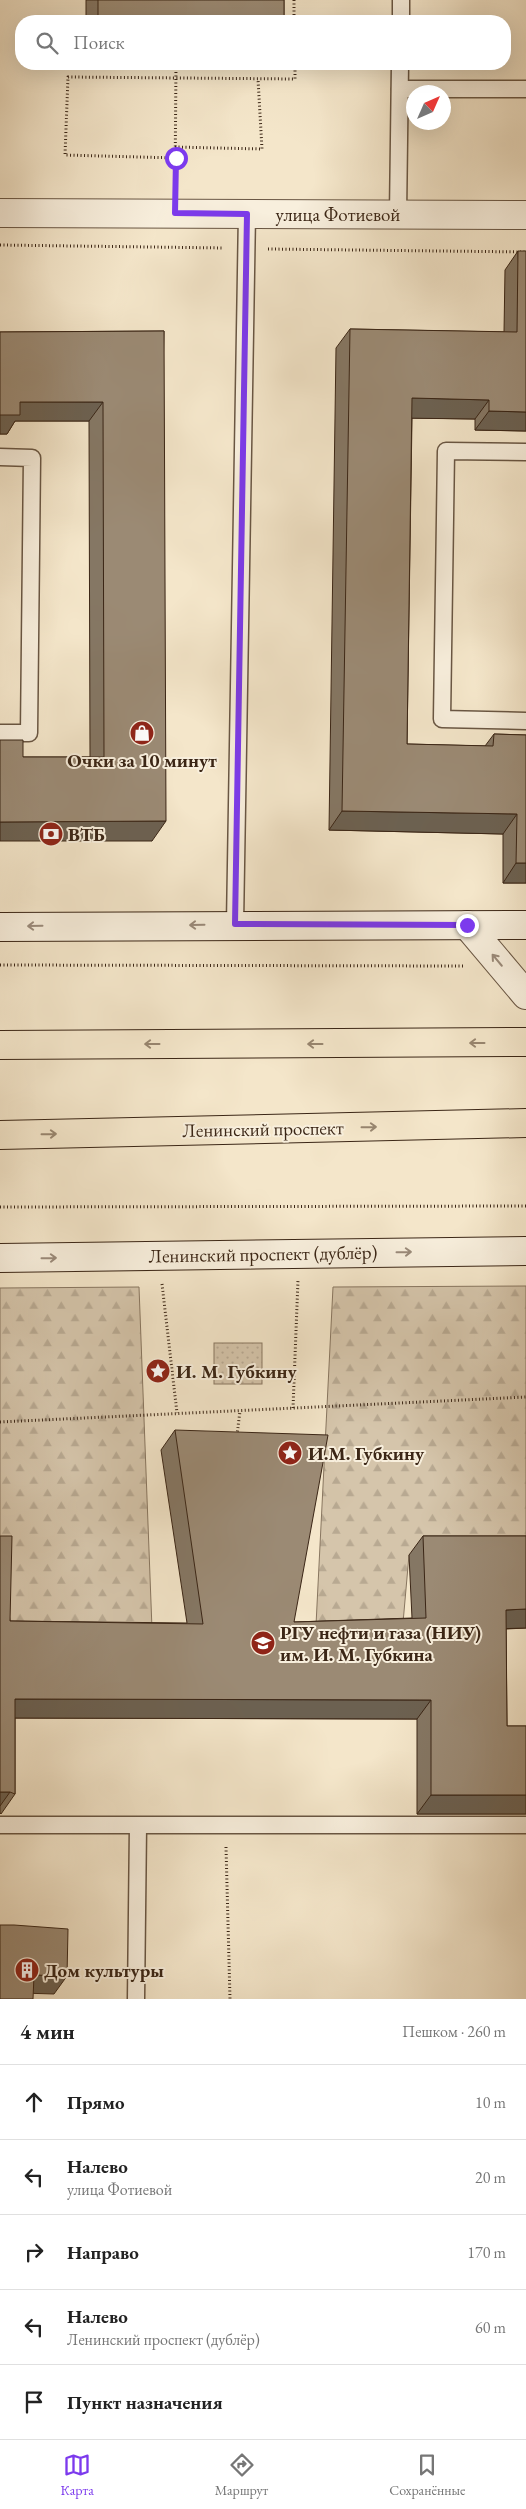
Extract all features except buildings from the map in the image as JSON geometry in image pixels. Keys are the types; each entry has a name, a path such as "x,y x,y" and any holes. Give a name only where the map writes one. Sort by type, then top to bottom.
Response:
{"main road":[{"path":"0,1045 526,1042"},
{"name":"Ленинский проспект","path":"0,1135 526,1123"}],"street":[{"name":"улица Фотиевой","path":"0,213 526,215"},
{"path":"0,927 235,924 526,925"},
{"path":"467,925 526,995"},
{"name":"Ленинский проспект (дублёр)","path":"0,1258 526,1251"}],"lane":[{"path":"401,0 401,15"},
{"path":"398,215 400,70"},
{"path":"400,89 526,89"},
{"path":"235,924 247,214"},
{"path":"526,452 446,451 442,719 526,721"},
{"path":"0,457 32,458 29,734 0,733"},
{"path":"0,1825 526,1825"},
{"path":"136,1999 138,1826"}],"path":[{"path":"294,0 294,15"},
{"path":"175,213 176,70"},
{"path":"176,158 65,155 68,77 295,79 295,70"},
{"path":"175,147 262,149 258,79"},
{"path":"0,965 502,966"},
{"path":"0,1206 526,1206"},
{"path":"161,1276 177,1414"},
{"path":"293,1408 298,1277"},
{"path":"0,1422 526,1396"},
{"path":"237,1444 240,1411"},
{"path":"225,1826 230,1999"}],"green space":[{"path":"526,1286 526,1555 409,1555 403,1623 316,1625 333,1287"},
{"path":"139,1287 152,1629 9,1631 0,1564 0,1288"},
{"path":"214,1343 262,1343 262,1384 214,1384"}],"place":[{"name":"Очки за 10 минут","path":"142,733"},
{"name":"ВТБ","path":"51,834"},
{"name":"И. М. Губкину","path":"158,1371"},
{"name":"И.М. Губкину","path":"290,1453"},
{"name":"РГУ нефти и газа (НИУ) им. И. М. Губкина","path":"263,1643"},
{"name":"Дом культуры","path":"27,1970"}],"route":[{"path":"176,158 175,213 247,214 235,924 467,925"}]}
